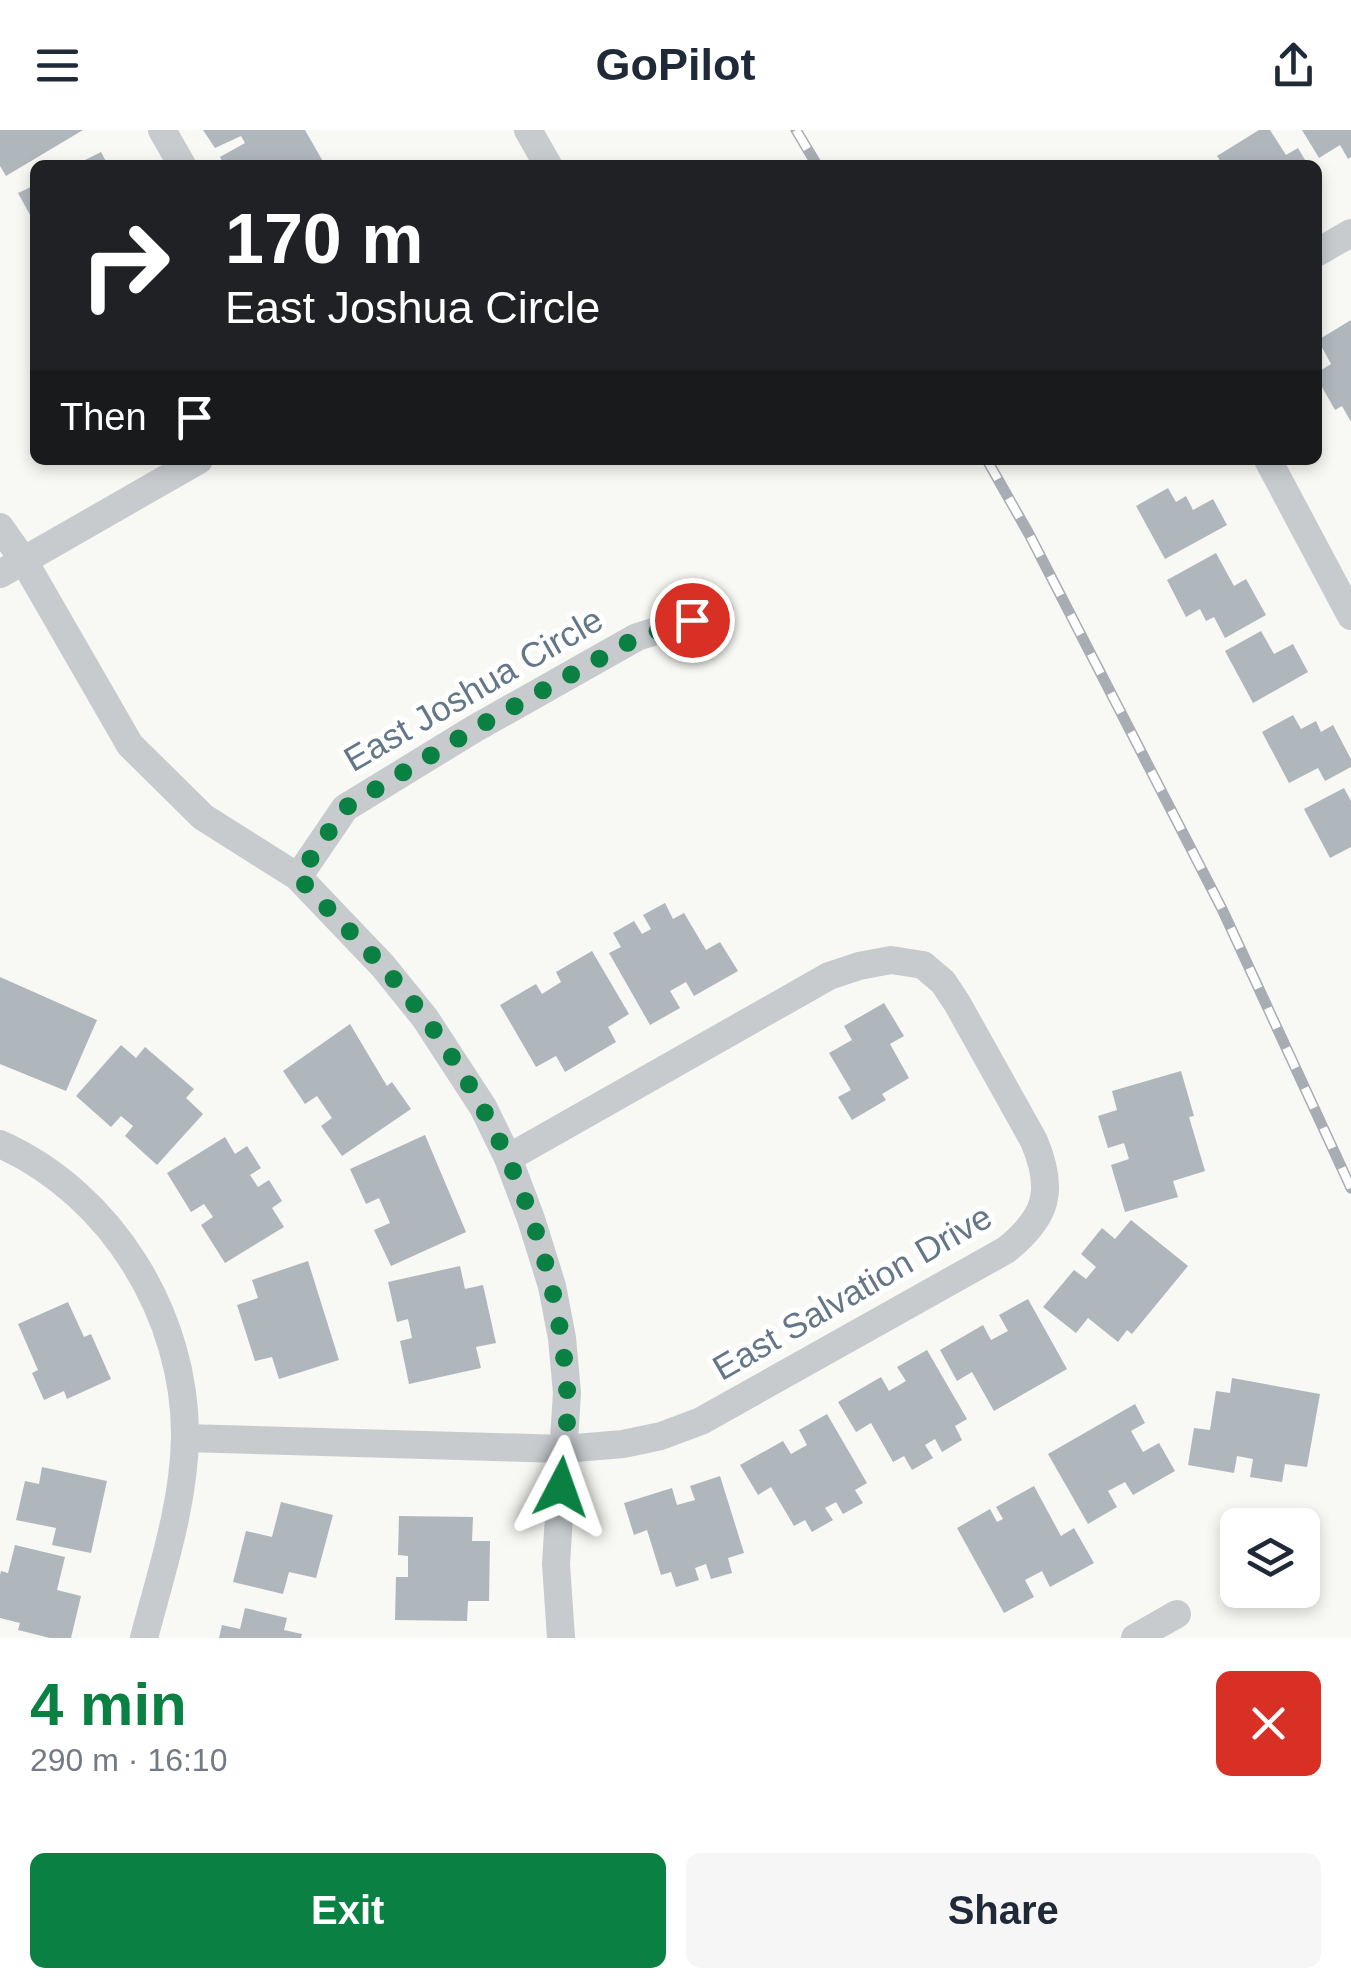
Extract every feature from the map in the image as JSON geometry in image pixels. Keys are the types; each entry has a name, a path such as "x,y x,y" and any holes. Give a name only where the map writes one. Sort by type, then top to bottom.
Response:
{"street":[{"path":"162,130 179,160"},
{"path":"528,130 545,160"},
{"path":"1322,250 1351,233"},
{"path":"12,568 189,465"},
{"path":"1271,465 1351,616"},
{"path":"0,527 12,568 130,745 203,818 298,877 383,966 425,1018 483,1107 508,1158 552,1286 567,1393 556,1564 561,1638"},
{"name":"East Joshua Circle","path":"298,877 345,808 474,729 638,637 720,611"},
{"name":"East Salvation Drive","path":"184,1438 564,1449 661,1436 701,1421 1006,1250 1028,1232 1040,1214 1046,1192 1044,1164 943,982 923,965 891,960 829,976 508,1158"},
{"path":"0,1144 67,1187 117,1238 137,1266 166,1326 176,1360 184,1438 176,1517 144,1638"},
{"path":"1134,1638 1177,1614"}],"building":[{"path":"0,130 83,130 6,176 0,166"},
{"path":"203,130 305,130 322,160 222,160 220,157 245,143 241,136 215,148"},
{"path":"1259,130 1270,130 1286,155 1298,148 1305,160 1220,160 1217,156"},
{"path":"1302,130 1351,130 1351,157 1348,159 1340,145 1319,158"},
{"path":"101,152 105,160 85,160"},
{"path":"30,187 30,215 18,193"},
{"path":"1351,320 1351,422 1342,406 1335,410 1322,387 1322,370 1331,364 1322,347 1322,338"},
{"path":"1168,488 1176,502 1186,496 1193,510 1213,499 1227,525 1165,559 1136,506"},
{"path":"1216,553 1234,586 1246,579 1266,615 1225,638 1214,617 1206,621 1200,609 1186,617 1167,580"},
{"path":"1261,631 1274,654 1293,644 1308,672 1253,703 1225,651"},
{"path":"1293,715 1301,729 1316,721 1321,732 1333,725 1351,759 1351,767 1325,781 1318,768 1289,783 1262,732"},
{"path":"1344,788 1351,801 1351,847 1330,858 1304,809"},
{"path":"665,903 673,919 684,913 706,950 720,942 738,971 694,996 686,982 670,991 680,1008 650,1025 609,953 621,947 613,933 634,921 642,934 651,929 643,915"},
{"path":"592,951 629,1014 608,1027 616,1042 565,1072 556,1056 536,1067 500,1005 536,984 542,994 561,982 556,972"},
{"path":"0,977 97,1020 66,1091 0,1064"},
{"path":"884,1003 904,1036 890,1044 909,1078 882,1094 886,1100 852,1120 838,1097 851,1090 829,1053 852,1040 844,1026"},
{"path":"350,1024 387,1086 392,1082 411,1109 342,1156 321,1126 332,1118 317,1096 305,1104 283,1071"},
{"path":"121,1045 136,1058 145,1047 194,1089 186,1098 203,1114 157,1165 125,1136 133,1126 121,1116 111,1127 76,1096"},
{"path":"1181,1071 1205,1171 1173,1181 1178,1197 1125,1212 1111,1165 1129,1159 1124,1143 1108,1148 1098,1116 1117,1110 1112,1091"},
{"path":"425,1135 466,1232 391,1266 374,1230 390,1223 379,1198 366,1204 350,1169"},
{"path":"225,1137 235,1154 247,1146 261,1168 250,1175 258,1187 269,1180 282,1201 272,1208 284,1227 225,1263 201,1225 213,1217 204,1204 191,1212 167,1173"},
{"path":"1131,1220 1188,1266 1132,1334 1127,1330 1118,1342 1088,1318 1076,1333 1043,1307 1074,1270 1086,1279 1096,1267 1081,1254 1102,1228 1115,1239"},
{"path":"308,1261 339,1360 279,1379 272,1357 255,1361 237,1305 258,1298 252,1280"},
{"path":"460,1266 465,1289 483,1285 496,1343 476,1347 481,1368 409,1384 400,1341 412,1338 408,1319 397,1322 388,1282"},
{"path":"1028,1299 1067,1369 994,1411 972,1372 957,1381 940,1350 983,1325 991,1340 1008,1331 999,1315"},
{"path":"68,1302 84,1337 91,1334 111,1379 67,1399 64,1391 44,1400 32,1373 38,1370 18,1324"},
{"path":"927,1350 967,1419 955,1426 962,1440 942,1452 935,1439 925,1445 933,1458 912,1470 904,1456 893,1462 871,1423 856,1432 838,1402 881,1377 889,1391 906,1381 897,1367"},
{"path":"1232,1378 1320,1394 1307,1467 1285,1464 1282,1482 1250,1477 1253,1459 1237,1456 1234,1473 1188,1465 1194,1428 1210,1430 1216,1391 1230,1393"},
{"path":"1135,1404 1145,1423 1131,1431 1143,1452 1159,1443 1175,1471 1133,1495 1125,1482 1108,1491 1117,1507 1088,1524 1048,1454"},
{"path":"827,1414 867,1483 855,1490 863,1503 843,1514 836,1502 825,1508 833,1520 812,1532 805,1520 794,1526 771,1487 758,1495 740,1465 783,1441 791,1454 807,1445 799,1430"},
{"path":"42,1467 107,1481 91,1553 52,1545 56,1528 16,1520 25,1481 39,1484"},
{"path":"720,1476 744,1553 728,1558 732,1573 711,1579 706,1564 695,1568 699,1580 676,1587 671,1572 661,1575 647,1530 634,1535 624,1503 672,1488 677,1505 695,1500 690,1486"},
{"path":"1034,1486 1061,1536 1074,1528 1094,1563 1050,1587 1042,1571 1025,1580 1034,1597 1004,1613 957,1528 990,1509 997,1522 1003,1519 996,1507"},
{"path":"281,1502 333,1515 316,1578 289,1572 283,1594 233,1582 246,1531 272,1537"},
{"path":"399,1516 473,1517 472,1541 490,1541 489,1601 468,1601 467,1621 395,1620 396,1577 408,1577 408,1556 398,1555"},
{"path":"15,1545 65,1557 57,1590 81,1596 71,1638 50,1638 18,1630 20,1623 0,1618 0,1575 1,1571 8,1573"},
{"path":"245,1608 287,1618 284,1630 302,1634 301,1638 219,1638 222,1625 240,1629"}],"railway":[{"path":"796,130 814,160"},
{"path":"990,465 1222,909 1351,1188"}],"route":[{"path":"561,1487 567,1393 562,1338 544,1257 508,1158 483,1107 425,1018 383,966 298,877 345,808 474,729 638,637 692,620"}]}
